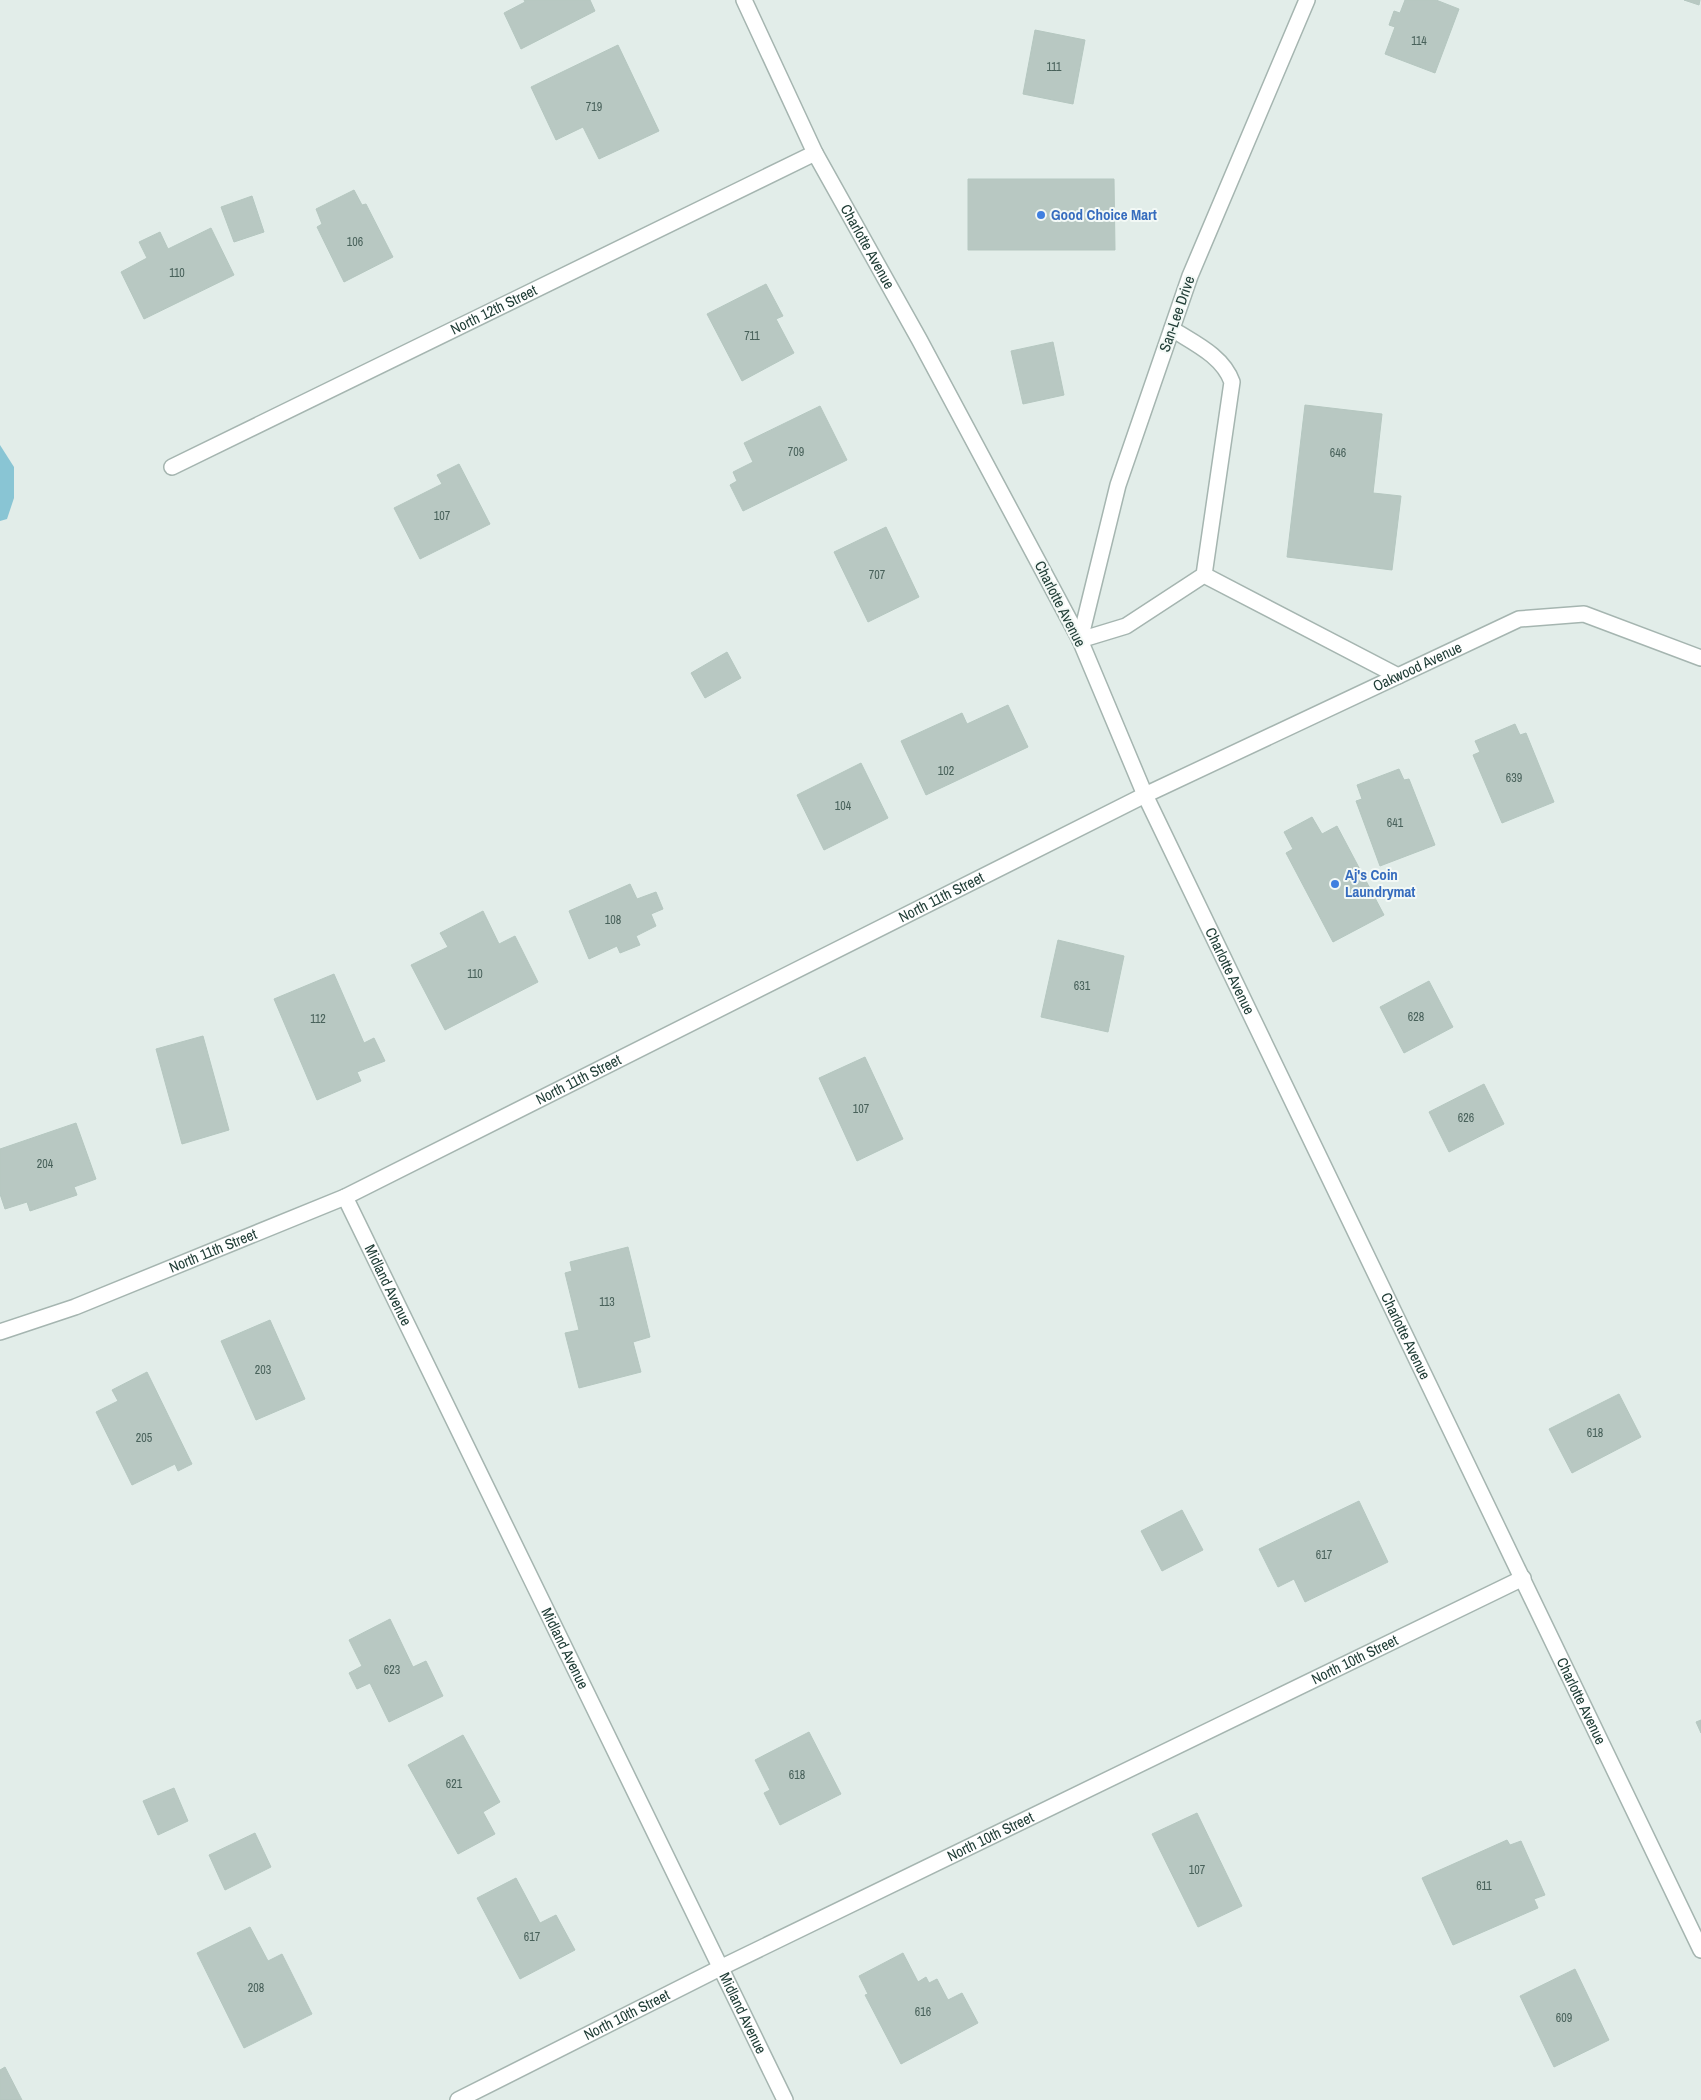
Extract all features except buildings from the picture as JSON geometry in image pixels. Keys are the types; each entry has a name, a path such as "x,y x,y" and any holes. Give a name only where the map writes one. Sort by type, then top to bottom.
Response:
{"street":[{"name":"Charlotte Avenue","path":"744,0 815,153 919,339 1080,640 1145,795 1701,1950"},
{"name":"San-Lee Drive","path":"1080,640 1118,485 1190,276 1307,0"},
{"name":"North 12th Street","path":"172,467 815,153"},
{"path":"1080,640 1126,626 1204,574 1232,382 1228,370 1214,357 1172,329"},
{"path":"1204,574 1398,676"},
{"name":"Oakwood Avenue","path":"1145,795 1519,619 1584,614 1701,658"},
{"name":"North 11th Street","path":"0,1332 75,1307 345,1197 1145,795"},
{"name":"Midland Avenue","path":"345,1197 786,2100"},
{"name":"North 10th Street","path":"458,2100 720,1968 1523,1578"}],"water":[{"path":"0,445 14,467 14,498 7,519 0,521"}],"place":[{"name":"Good Choice Mart","path":"1041,215"},
{"name":"Aj's Coin Laundrymat","path":"1335,884"}]}
